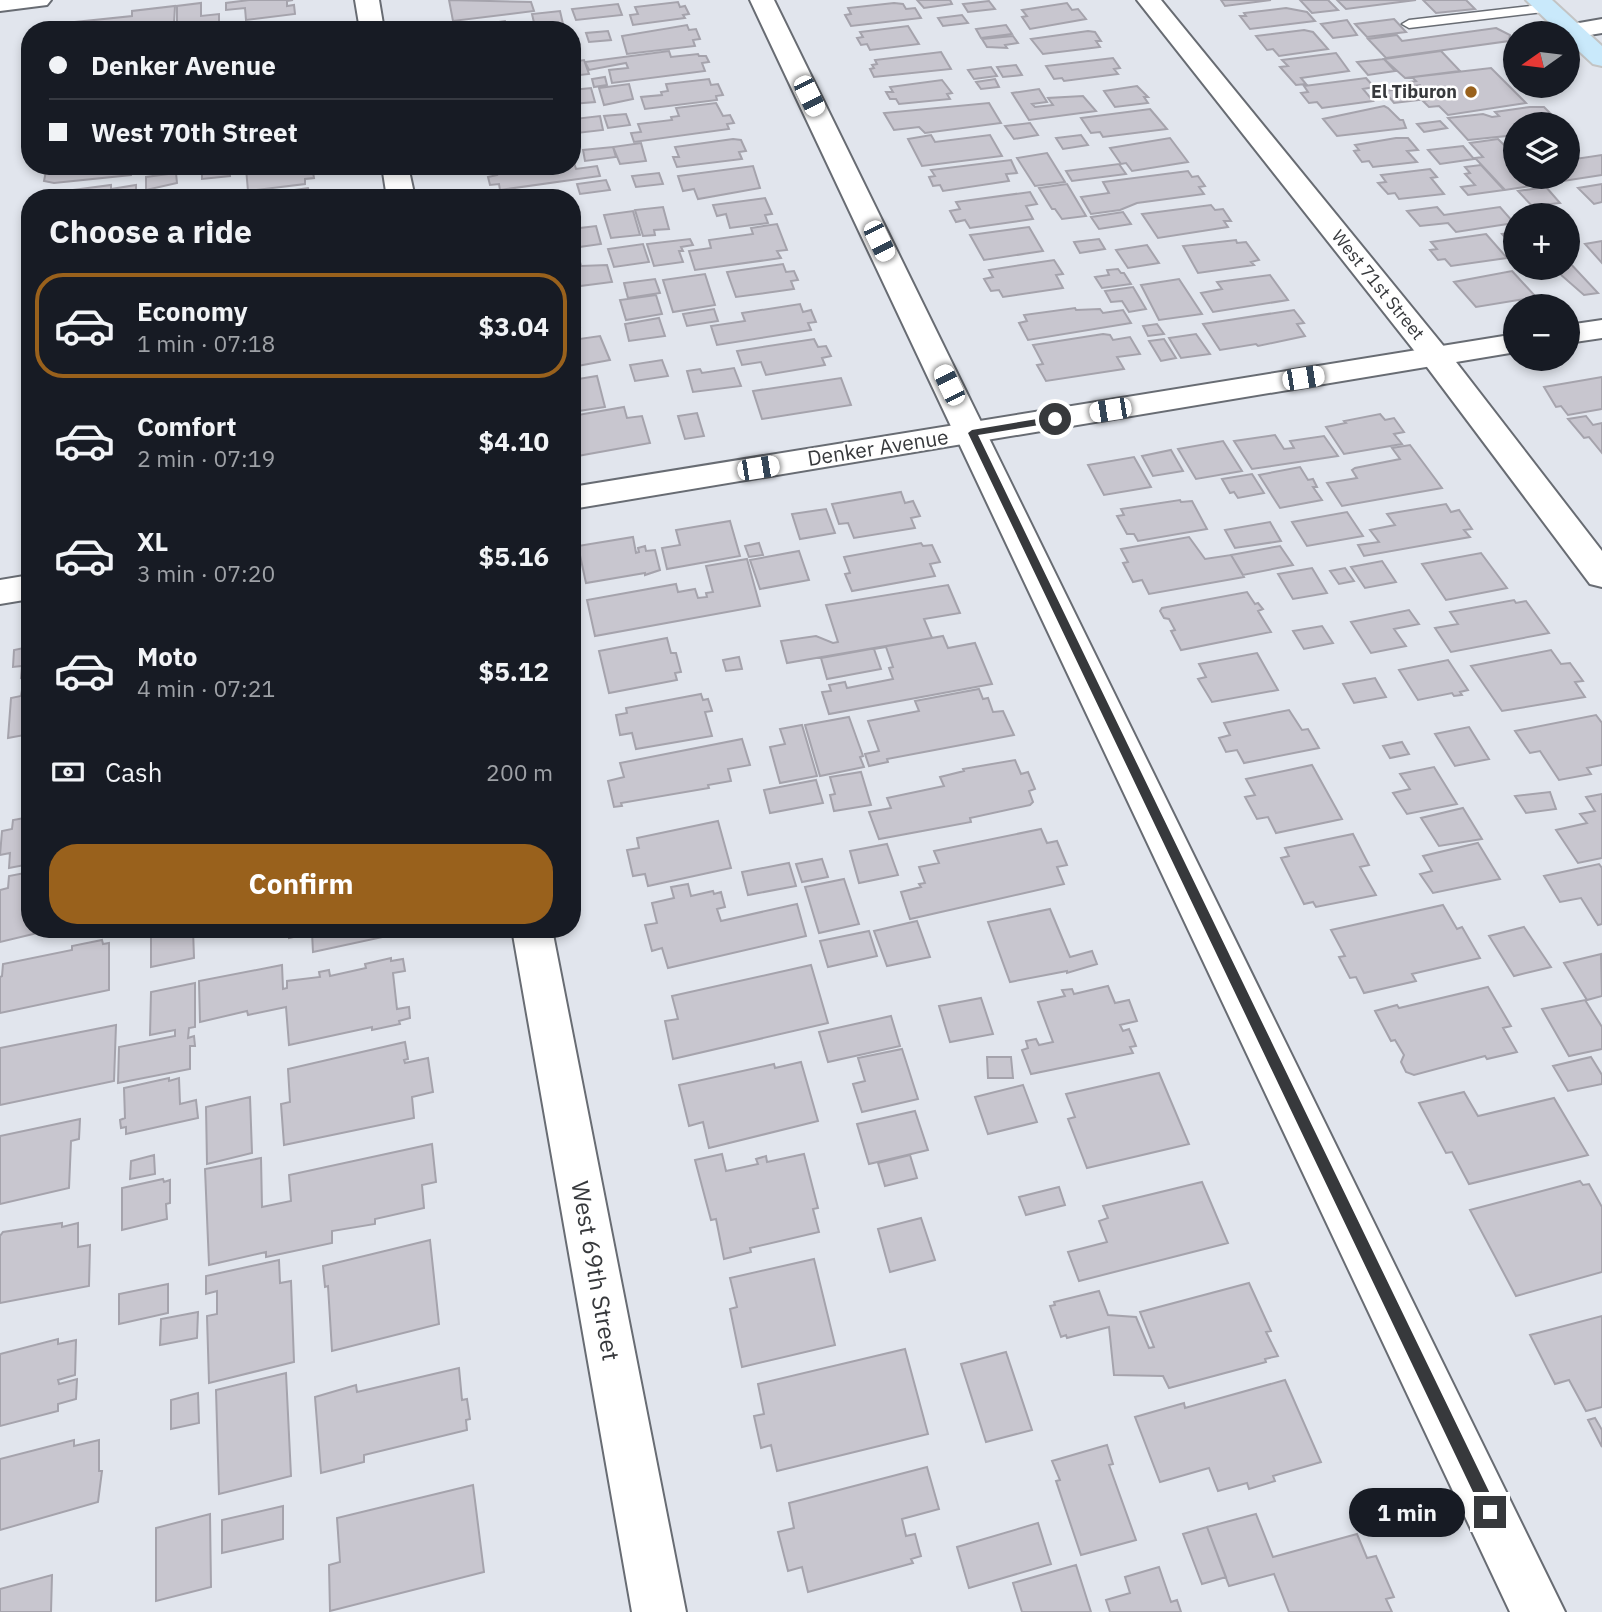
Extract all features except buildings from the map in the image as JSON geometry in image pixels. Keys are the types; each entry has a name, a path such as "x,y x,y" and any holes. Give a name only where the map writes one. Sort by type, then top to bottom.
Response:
{"main road":[{"path":"1542,4 1560,21"},
{"path":"1580,39 1602,59"}],"street":[{"path":"0,4 39,0"},
{"path":"367,0 370,21"},
{"path":"762,0 1538,1612"},
{"name":"West 71st Street","path":"1149,0 1435,356 1602,575"},
{"path":"1580,30 1602,26"},
{"path":"1580,332 1602,329"},
{"name":"Denker Avenue","path":"581,497 1503,345"},
{"path":"0,592 21,588"},
{"name":"West 69th Street","path":"534,938 659,1612"}],"lane":[{"path":"1409,24 1542,4"}],"place":[{"name":"El Tiburon","path":"1471,92"}],"route":[{"path":"1055,419 972,433 1490,1512"}]}
